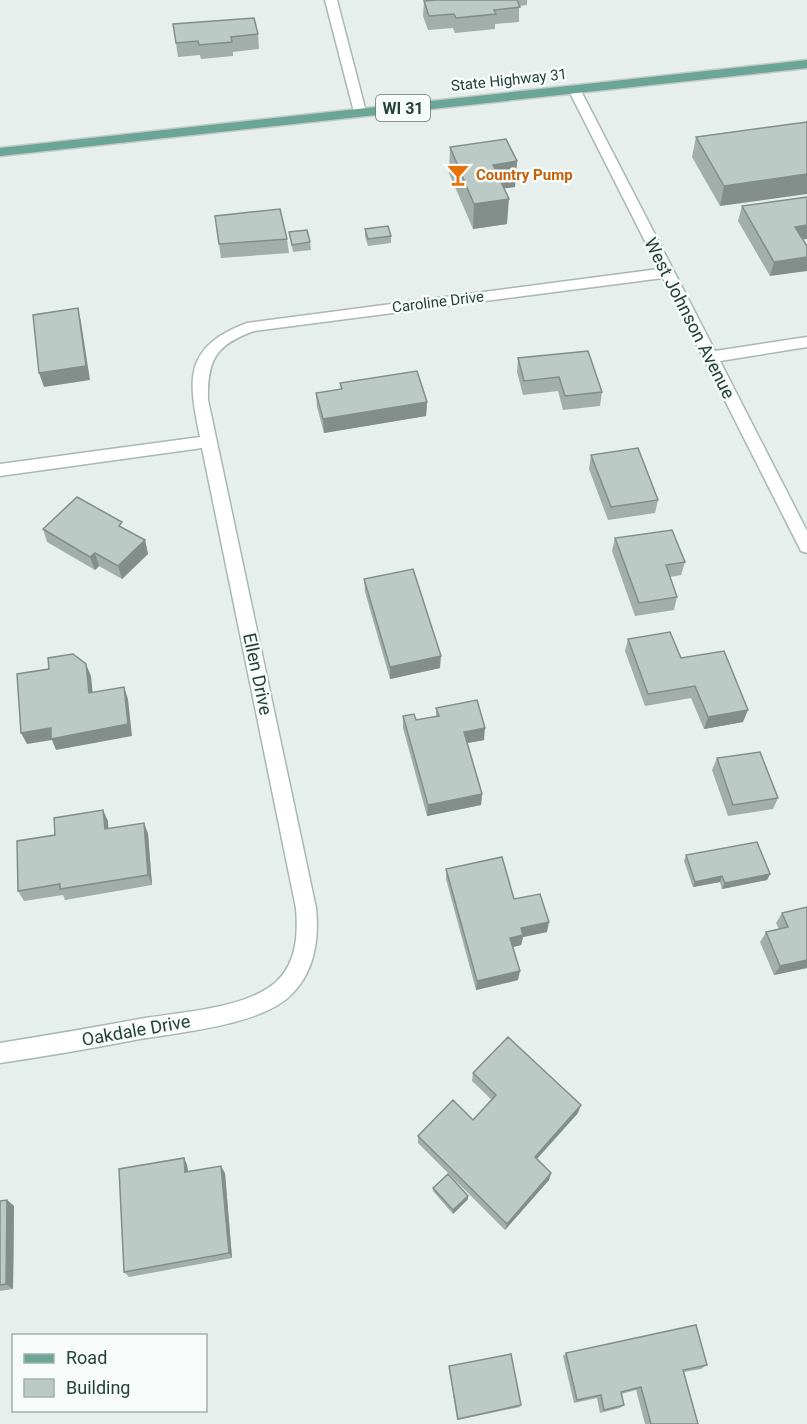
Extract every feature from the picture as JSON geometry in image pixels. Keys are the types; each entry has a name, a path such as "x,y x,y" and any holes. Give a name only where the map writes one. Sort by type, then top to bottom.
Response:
{"main road":[{"name":"State Highway 31","path":"0,152 807,64"}],"street":[{"path":"331,0 360,112"},
{"name":"West Johnson Avenue","path":"574,89 807,547"},
{"name":"Caroline Drive","path":"216,344 227,334 274,322 666,273"},
{"path":"710,357 807,342"},
{"name":"Ellen Drive","path":"216,344 202,364 199,380 207,442 219,484 307,922 304,952 297,971 287,986 270,998"},
{"path":"0,470 207,442"},
{"name":"Oakdale Drive","path":"0,1053 234,1011 270,998"}],"building":[{"path":"517,0 520,7 494,10 496,14 456,18 454,14 429,16 424,1"},
{"path":"254,18 258,34 231,37 232,42 199,45 198,41 176,43 173,24"},
{"path":"807,122 807,174 724,186 696,137"},
{"path":"506,139 517,161 493,165 509,199 474,204 450,147"},
{"path":"807,197 807,225 795,227 807,246 807,257 774,262 742,206"},
{"path":"280,209 287,239 219,244 215,216"},
{"path":"388,226 391,236 368,239 365,229"},
{"path":"307,230 310,242 292,245 289,232"},
{"path":"78,308 86,366 39,373 33,315"},
{"path":"588,351 602,392 565,396 559,377 524,381 518,358"},
{"path":"417,371 427,402 323,419 316,393 342,389 340,383"},
{"path":"638,448 658,500 611,507 591,455"},
{"path":"77,497 122,522 119,526 145,540 118,566 95,553 90,557 43,529"},
{"path":"672,530 685,562 666,565 677,597 639,603 615,538"},
{"path":"413,569 441,656 390,667 364,579"},
{"path":"670,632 681,658 724,651 748,710 708,717 695,686 648,694 628,639"},
{"path":"73,654 86,664 89,693 124,687 128,724 51,739 51,728 21,733 17,674 49,669 48,658"},
{"path":"477,700 485,728 464,732 482,794 428,805 403,716 414,714 416,720 439,716 436,708"},
{"path":"760,752 778,798 733,805 717,758"},
{"path":"103,810 105,829 144,823 148,875 60,889 60,884 18,891 17,841 55,835 54,818"},
{"path":"757,842 770,874 725,883 722,876 695,882 686,855"},
{"path":"502,857 514,899 540,894 549,922 521,928 523,935 510,938 520,971 477,981 446,869"},
{"path":"807,907 807,960 780,966 766,932 788,927 782,913"},
{"path":"508,1037 581,1105 535,1157 551,1173 507,1224 418,1136 453,1100 473,1120 496,1095 473,1073"},
{"path":"184,1158 185,1172 221,1166 229,1253 124,1272 119,1169"},
{"path":"448,1174 468,1196 453,1210 433,1188"},
{"path":"7,1200 6,1284 0,1285 0,1201"},
{"path":"696,1325 707,1365 683,1370 698,1424 651,1424 641,1387 621,1392 624,1405 604,1410 601,1395 577,1400 566,1353"},
{"path":"511,1354 521,1405 458,1419 449,1366"}],"place":[{"name":"Country Pump","path":"458,175"}]}
